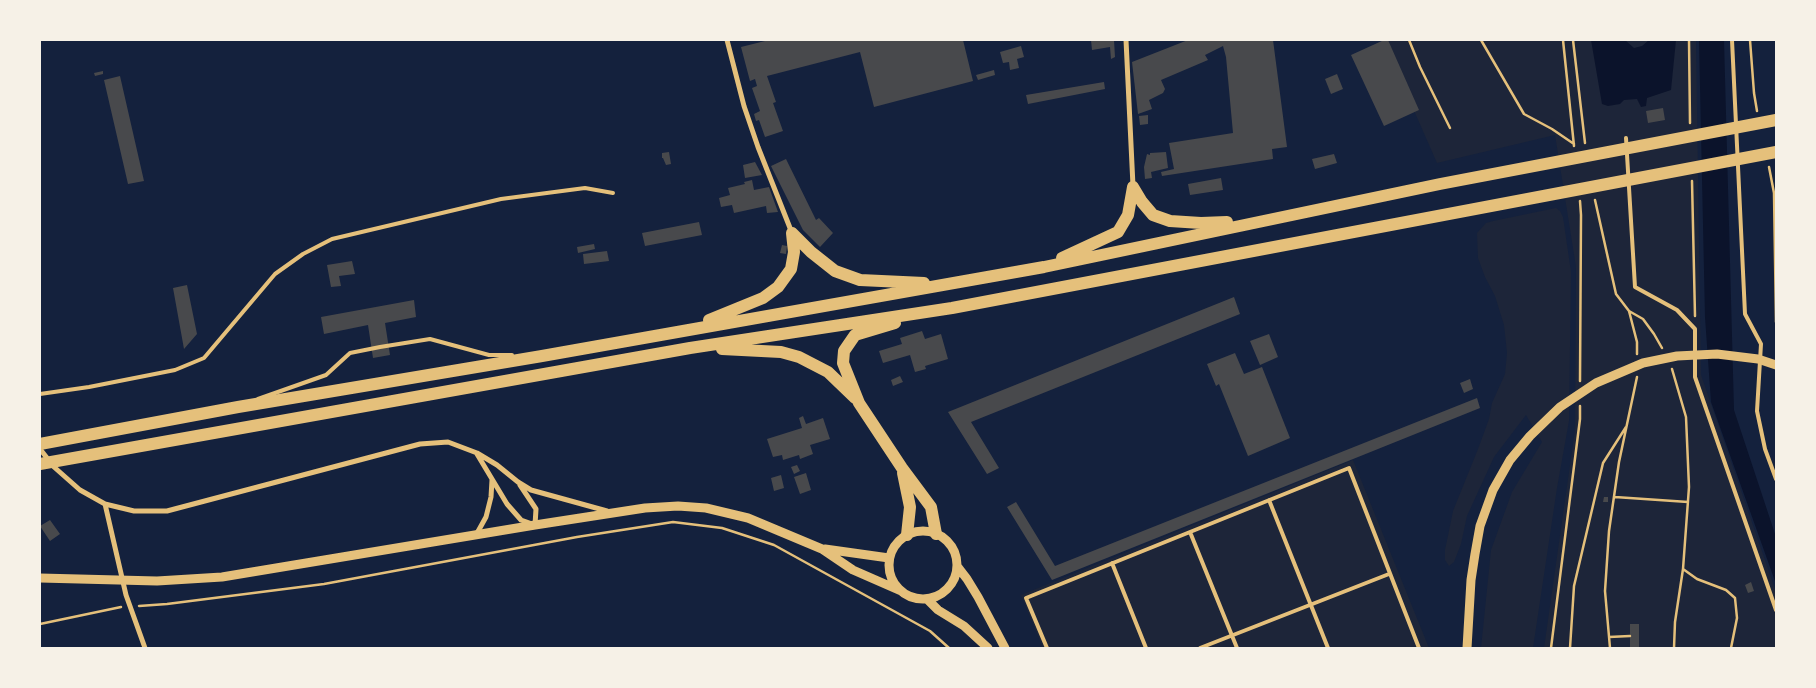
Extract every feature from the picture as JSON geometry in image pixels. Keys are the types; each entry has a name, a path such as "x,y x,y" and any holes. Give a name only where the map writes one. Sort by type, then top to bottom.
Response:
{"highway":[{"path":"40,444 238,407 542,356 685,329 1044,267 1440,184 1776,120"},
{"path":"40,464 690,348 952,308 1776,152"},
{"path":"1133,187 1153,216 1170,221 1201,224 1267,220"},
{"path":"1044,267 1118,232 1128,215 1133,187"},
{"path":"792,233 811,252 835,270 860,280 949,284"},
{"path":"685,329 763,298 778,286 791,269 794,252 792,233"},
{"path":"936,534 931,507 902,468 859,403 843,364 844,350 855,335 952,308"},
{"path":"690,348 781,352 799,357 828,372 859,403"},
{"path":"902,468 910,508 907,535"}],"street":[{"path":"727,40 744,106 792,233"},
{"path":"1126,40 1133,187"},
{"path":"1468,648 1471,580 1480,526 1493,490 1510,460 1530,436 1560,407 1596,383 1643,363 1677,356 1717,354 1758,359 1776,365"},
{"path":"40,449 54,467 80,490 105,504 134,512 167,511 420,444 448,442 477,453 531,490 612,513"},
{"path":"477,453 507,504 521,520 535,525"},
{"path":"476,535 486,517 491,497 492,480"},
{"path":"518,482 536,508 535,525"},
{"path":"105,504 126,595 145,648"},
{"path":"40,578 157,580 222,577 612,513 678,506 706,508 748,518 822,549 853,570 918,599 927,599 939,595 948,588 954,578 957,566 954,550 949,543 936,534 926,531 916,531 899,540 893,548 890,558 890,576 894,584 901,591"},
{"path":"822,549 890,558"},
{"path":"957,566 978,596 1005,648"},
{"path":"927,599 938,610 964,626 988,648"}],"lane":[{"path":"1732,40 1745,314 1761,344 1757,411 1765,449 1776,479"},
{"path":"1626,138 1635,287 1677,310 1695,329 1695,377 1776,610"},
{"path":"40,394 89,387 175,370 204,358 275,274 303,254 332,239 501,199 585,188 613,193"},
{"path":"238,407 271,393 326,375 350,353 380,346 430,339 488,355 542,356"},
{"path":"1047,648 1026,598 1349,468 1419,648"},
{"path":"1269,500 1328,648"},
{"path":"1190,532 1237,648"},
{"path":"1112,563 1146,648"},
{"path":"1200,648 1389,574"}],"path":[{"path":"1409,40 1450,128"},
{"path":"1481,40 1524,114 1552,129 1574,144"},
{"path":"1563,40 1575,153"},
{"path":"1689,40 1691,130"},
{"path":"1750,40 1757,111"},
{"path":"1768,166 1774,193 1776,322"},
{"path":"1692,179 1695,329"},
{"path":"1580,198 1582,215 1580,390"},
{"path":"1637,359 1637,342 1628,311 1642,319 1654,334 1663,352"},
{"path":"1672,369 1686,417 1690,487 1683,569 1675,622 1674,648"},
{"path":"1610,648 1606,591 1609,531 1619,462 1637,383 1637,375"},
{"path":"1550,648 1580,419 1580,400"},
{"path":"1570,648 1574,586 1603,464 1627,426"},
{"path":"1614,497 1688,502"},
{"path":"40,624 120,607 167,604 324,584 577,537 673,522 722,528 774,545 930,630 949,648"},
{"path":"1683,569 1697,580 1726,590 1735,598 1737,618 1731,648"},
{"path":"1609,637 1630,636"}],"shaded area":[{"path":"1383,40 1696,40 1701,375 1776,592 1776,648 1544,648 1575,430 1576,267 1555,135 1437,163"},
{"path":"1591,40 1625,40 1634,48 1642,46 1649,40 1676,40 1671,90 1647,98 1646,106 1641,107 1637,99 1624,100 1620,104 1608,106 1602,104"},
{"path":"1699,40 1724,40 1734,410 1776,537 1776,584 1711,402 1705,317"},
{"path":"1556,208 1563,217 1571,272 1569,421 1533,648 1481,648 1491,550 1512,492 1542,442 1526,415 1494,457 1467,516 1461,544 1454,562 1449,566 1445,560 1445,550 1453,511 1489,419 1492,403 1505,374 1507,353 1504,325 1495,296 1478,258 1477,233 1486,223"},
{"path":"1353,460 1429,648 1043,648 1021,595"}],"building":[{"path":"769,40 963,40 973,81 874,107 860,52 767,76 776,102 773,103 783,131 765,137 759,120 756,121 754,114 760,111 752,88 757,86 755,79 750,81 741,47"},
{"path":"1091,40 1114,40 1115,57 1111,59 1110,47 1092,50"},
{"path":"1188,40 1273,40 1287,147 1272,149 1273,159 1162,176 1161,172 1174,169 1169,143 1233,133 1226,57 1223,46 1205,55 1208,60 1161,80 1165,89 1163,93 1149,100 1152,109 1138,114 1132,62"},
{"path":"1384,40 1388,40 1419,110 1384,126 1351,55"},
{"path":"1021,46 1024,57 1017,59 1019,68 1010,70 1009,62 1003,63 1000,52"},
{"path":"994,70 995,75 978,80 976,75"},
{"path":"103,71 103,74 95,76 94,73"},
{"path":"1337,74 1343,89 1331,94 1325,79"},
{"path":"120,76 144,181 128,184 104,80"},
{"path":"1104,82 1105,89 1028,104 1026,95"},
{"path":"1663,108 1665,120 1648,123 1646,111"},
{"path":"1148,115 1148,124 1140,125 1139,116"},
{"path":"669,152 671,164 666,165 662,158 662,153"},
{"path":"1166,152 1168,168 1151,172 1152,178 1145,179 1144,167 1147,154"},
{"path":"1334,154 1337,163 1315,169 1312,159"},
{"path":"786,159 816,220 819,218 833,233 820,247 803,230 771,166"},
{"path":"755,162 762,175 745,178 743,165"},
{"path":"1221,178 1223,190 1190,195 1188,184"},
{"path":"752,180 754,190 769,187 778,212 767,213 766,206 734,213 732,205 721,207 719,198 730,195 728,188 745,184 744,182"},
{"path":"699,222 702,235 645,246 642,233"},
{"path":"594,244 595,249 578,253 577,247"},
{"path":"782,245 787,246 786,254 780,253"},
{"path":"607,251 609,261 584,264 583,254"},
{"path":"352,261 355,274 339,276 341,286 331,287 327,265"},
{"path":"187,285 197,334 184,349 173,288"},
{"path":"1234,297 1240,314 971,422 999,468 987,474 948,412"},
{"path":"414,300 416,317 385,323 390,355 373,358 368,325 324,334 321,317"},
{"path":"922,331 925,339 941,334 948,359 925,366 926,369 915,372 910,355 883,363 879,351 902,344 900,338"},
{"path":"1269,334 1278,357 1260,365 1250,341"},
{"path":"1235,353 1244,374 1262,367 1290,438 1248,456 1219,384 1216,386 1207,364"},
{"path":"900,376 903,382 893,386 891,380"},
{"path":"1470,379 1473,389 1464,393 1460,383"},
{"path":"1477,398 1480,408 1052,580 1007,507 1016,502 1055,566"},
{"path":"803,416 806,424 823,418 830,439 810,445 813,454 800,459 799,455 783,460 782,455 773,457 767,439 802,428 799,418"},
{"path":"797,465 800,471 794,474 791,467"},
{"path":"806,473 811,490 800,494 794,477"},
{"path":"781,475 784,488 774,491 771,478"},
{"path":"1604,497 1608,497 1608,502 1603,502"},
{"path":"50,520 60,534 50,541 40,526"},
{"path":"1751,582 1754,591 1748,593 1745,585"},
{"path":"1630,624 1639,624 1639,648 1630,648"}]}
